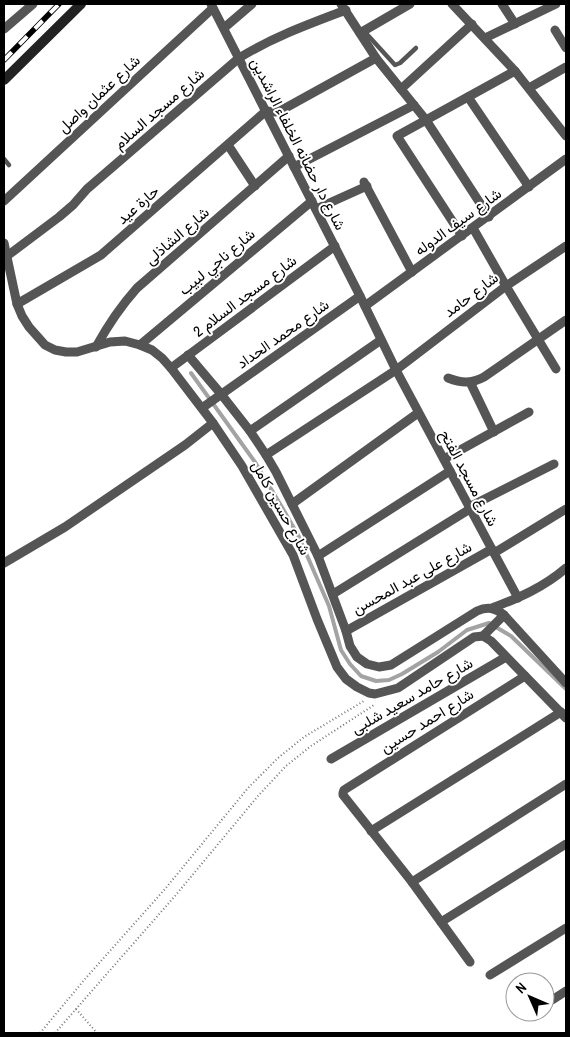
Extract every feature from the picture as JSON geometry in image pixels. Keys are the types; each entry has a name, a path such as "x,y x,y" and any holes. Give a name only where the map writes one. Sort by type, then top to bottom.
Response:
{"main road":[{"path":"4,80 81,4"}],"street":[{"path":"4,29 33,4"},
{"path":"224,28 252,4"},
{"path":"362,32 410,4"},
{"path":"452,4 515,70 566,136"},
{"path":"502,4 515,24"},
{"path":"485,38 556,4"},
{"name":"شارع دار حضانه الخلفاء الراشدين","path":"212,6 381,340"},
{"name":"شارع عثمان واصل","path":"4,201 212,6"},
{"path":"343,7 362,32 376,58 426,120 489,216"},
{"name":"شارع مسجد السلام","path":"7,256 60,217 87,189 239,58 288,32 343,7"},
{"path":"401,89 472,24"},
{"path":"555,30 566,48"},
{"path":"266,112 280,111 376,58"},
{"path":"529,88 566,67"},
{"path":"462,236 397,136 515,70"},
{"path":"468,97 529,187"},
{"path":"294,167 414,106"},
{"name":"حارة عيد","path":"17,304 101,255 266,112"},
{"path":"228,145 255,186"},
{"name":"شارع الشاذلى","path":"96,348 107,326 137,288 289,156"},
{"name":"شارع سيف الدوله","path":"365,306 566,159"},
{"name":"شارع ناجي لبيب","path":"140,345 314,205 366,184 412,272"},
{"path":"473,228 556,368"},
{"name":"شارع حسين كامل","path":"4,243 17,304 29,327 45,345 55,350 77,352 96,348 110,342 125,342 152,350 171,368 213,423 246,473 293,554 336,667 346,679 376,698"},
{"name":"شارع مسجد السلام 2","path":"171,368 335,246"},
{"name":"شارع حامد","path":"266,455 396,370 506,286 566,246"},
{"name":"شارع محمد الحداد","path":"202,408 360,296"},
{"path":"448,378 458,382 477,381 566,320"},
{"path":"250,431 381,340"},
{"name":"شارع مسجد الفتح","path":"381,340 518,598"},
{"name":"شارع حسين كامل","path":"188,355 250,431 266,455 318,556 346,630 350,646 357,657 367,664 379,667 392,666 477,611 492,608 518,598 542,586 566,568"},
{"path":"470,382 494,432"},
{"path":"292,504 418,412"},
{"path":"444,459 529,412"},
{"path":"4,563 64,527 185,445 213,423"},
{"path":"333,594 470,508 554,464"},
{"path":"318,556 450,471"},
{"name":"شارع على عبد المحسن","path":"346,630 493,551 566,509"},
{"path":"492,608 504,615 566,683"},
{"path":"483,636 504,615"},
{"path":"376,698 398,688 474,637 483,636 491,641 564,715 371,831 412,882 470,962"},
{"name":"شارع حامد سعيد شلبى","path":"331,759 506,656"},
{"name":"شارع احمد حسين","path":"371,831 343,796 344,790 525,676"},
{"path":"412,882 566,784"},
{"path":"441,922 566,844"},
{"path":"490,976 566,928"},
{"path":"555,998 566,991"}],"lane":[{"path":"362,32 395,65 400,63 416,48"},
{"path":"4,158 9,164"}],"path":[{"path":"55,1033 175,896 258,796 286,766 376,698"},
{"path":"40,1033 248,788 278,758 304,737 376,698"},
{"path":"76,1009 97,1033"}],"waterway":[{"path":"191,373 255,462 299,537 329,606 341,650 361,676 376,681 389,680 438,652 467,630 489,623 511,636 566,689"}],"railway":[{"path":"4,60 59,4"}]}
